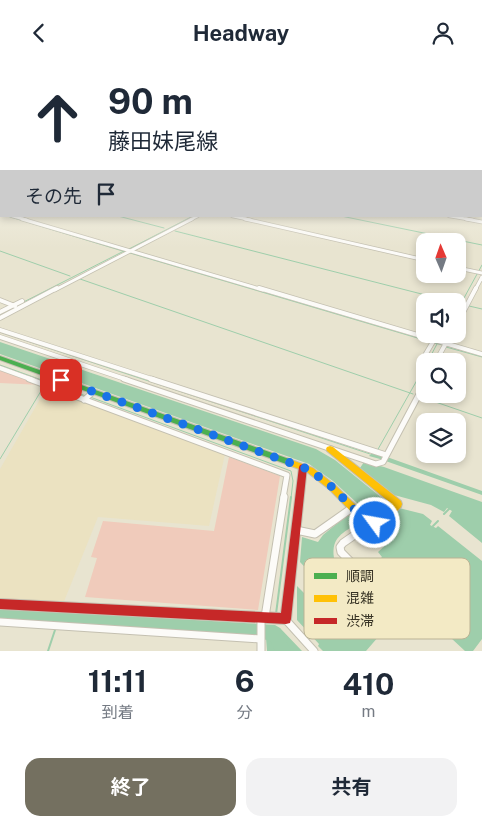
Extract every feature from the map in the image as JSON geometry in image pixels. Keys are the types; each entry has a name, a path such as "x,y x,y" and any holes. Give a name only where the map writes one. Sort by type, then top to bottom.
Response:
{"street":[{"path":"15,217 416,337"},
{"path":"0,312 15,307 130,252 196,217"},
{"path":"236,217 416,258"},
{"path":"456,217 482,221"},
{"path":"467,217 482,221"},
{"path":"466,270 480,274 466,307"},
{"path":"0,300 15,307"},
{"path":"0,318 22,301"},
{"path":"0,330 382,455"},
{"path":"0,337 376,463 416,398"},
{"path":"438,343 482,354"},
{"path":"440,353 445,345"},
{"path":"0,358 88,396 287,475 262,621 261,651"},
{"path":"0,368 45,385 88,396 303,467 325,481 346,499 352,508 367,522 372,523"},
{"path":"330,449 398,503 386,516 358,531 343,543 340,547 341,552 347,558"},
{"path":"303,467 286,619 314,651"},
{"path":"296,530 315,535 352,508"},
{"path":"0,604 262,621 286,619"},
{"path":"0,622 260,638"}],"shaded area":[{"path":"0,342 316,449 335,460 392,506 378,517 369,514 333,481 309,464 0,354"},
{"path":"0,369 42,385 0,383"},
{"path":"47,387 225,454 209,526 98,517 63,604 0,600 0,469"},
{"path":"373,452 482,491 482,495 369,456"},
{"path":"229,457 280,476 258,610 85,597 97,558 91,557 103,521 214,531"},
{"path":"364,462 384,467 482,502 482,543 449,516 452,511 447,508 444,512 431,505 394,495 360,468"},
{"path":"399,508 423,514 432,521 430,525 436,528 438,526 482,561 482,639 473,651 465,651 452,639 470,639 470,558 381,558 378,552 390,541 383,532 388,528 383,523"},
{"path":"346,516 354,516 358,523 336,540 334,558 304,558 304,566 300,562 302,537 318,542 323,535"},
{"path":"297,586 304,593 304,628 297,620"},
{"path":"265,626 280,628 302,651 267,651 264,635 268,635"},
{"path":"314,639 376,639 366,651 323,651 318,646 319,644"}],"waterway":[{"path":"10,217 124,251"},
{"path":"122,217 164,228"},
{"path":"129,249 191,217"},
{"path":"346,217 482,245"},
{"path":"175,231 418,293"},
{"path":"0,251 70,276"},
{"path":"0,314 124,251"},
{"path":"130,253 416,338"},
{"path":"466,294 482,265"},
{"path":"80,279 410,393"},
{"path":"469,306 482,309"},
{"path":"0,332 370,454"},
{"path":"434,343 443,345"},
{"path":"432,353 437,344"},
{"path":"446,347 482,357"},
{"path":"0,365 86,396"},
{"path":"410,393 416,382"},
{"path":"0,459 44,386"},
{"path":"377,451 410,393"},
{"path":"90,397 291,471 293,481 291,498"},
{"path":"438,403 482,418"},
{"path":"276,614 291,497"},
{"path":"444,514 449,509"},
{"path":"433,526 438,521"},
{"path":"0,615 275,633 283,651"},
{"path":"48,651 55,630"}],"traffic: fast":[{"path":"0,358 289,462"}],"traffic: slow":[{"path":"289,462 310,470 332,487 367,522 381,520 398,504 330,449"}],"traffic: jam":[{"path":"0,604 286,619 303,467"}],"route":[{"path":"61,380 295,463 318,475 346,499 352,508 367,522 375,523"}]}
